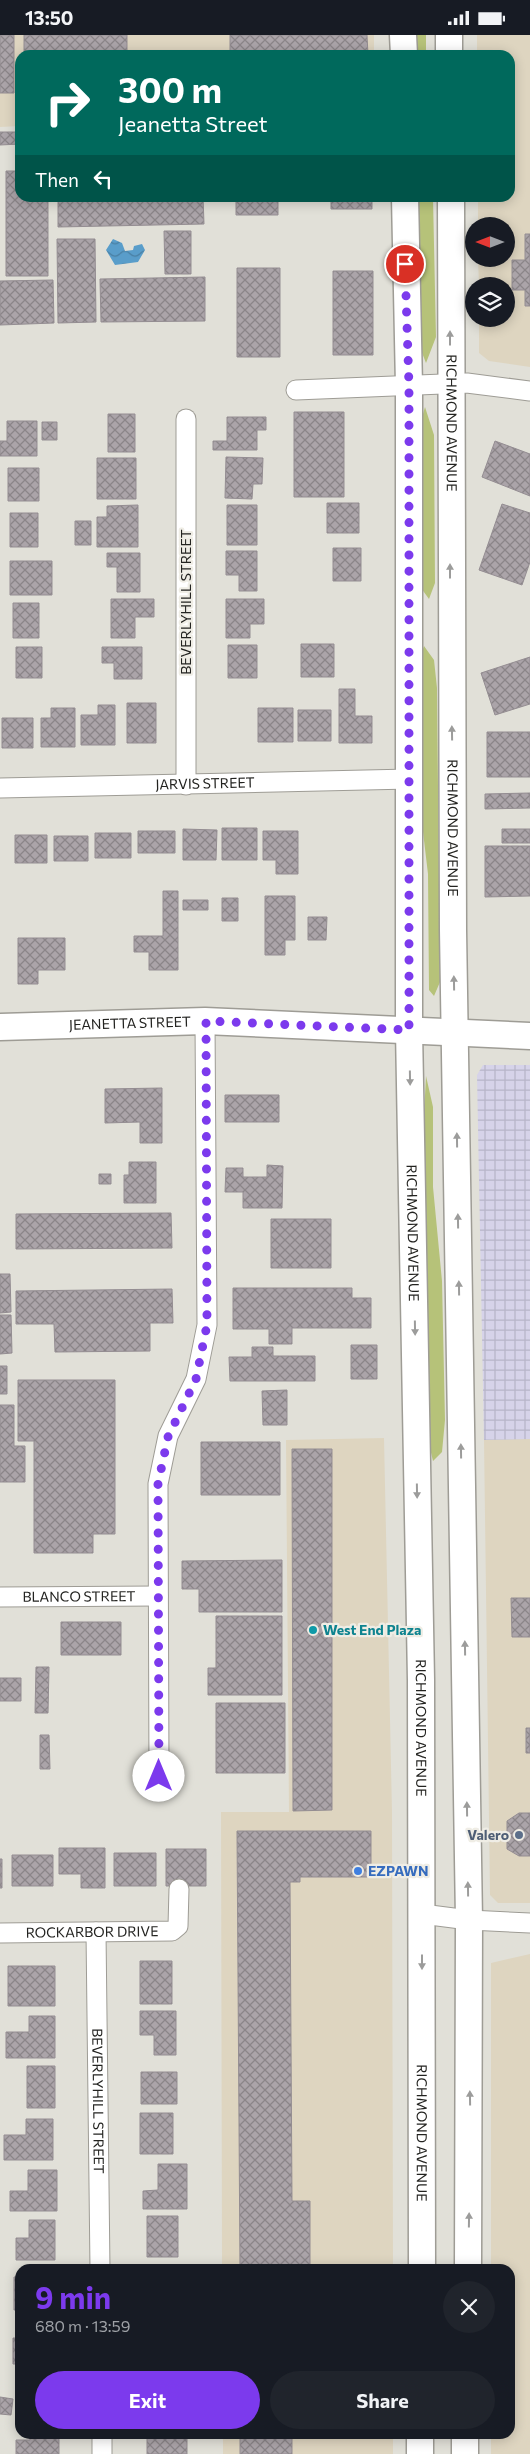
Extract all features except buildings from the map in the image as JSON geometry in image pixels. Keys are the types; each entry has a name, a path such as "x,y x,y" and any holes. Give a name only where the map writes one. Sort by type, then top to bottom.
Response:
{"main road":[{"path":"404,35 404,50"},
{"path":"449,35 449,50"},
{"name":"RICHMOND AVENUE","path":"405,202 409,386 409,1030 421,1680 422,2264"},
{"name":"RICHMOND AVENUE","path":"451,202 450,384 455,1032 468,1920 468,2264"},
{"name":"JEANETTA STREET","path":"0,1027 206,1021 530,1035"},
{"path":"420,2439 420,2454"},
{"path":"465,2439 465,2454"}],"street":[{"path":"296,391 467,383 530,391"},
{"name":"BEVERLYHILL STREET","path":"186,419 186,785"},
{"name":"JARVIS STREET","path":"0,788 410,779"},
{"path":"159,1776 158,1484 168,1437 196,1379 207,1325 206,1021"},
{"name":"BLANCO STREET","path":"0,1597 158,1596"},
{"name":"ROCKARBOR DRIVE","path":"0,1933 172,1931 178,1926 179,1889"},
{"path":"422,1914 468,1920 530,1923"},
{"name":"BEVERLYHILL STREET","path":"96,1932 100,2264"},
{"path":"102,2439 102,2454"}],"shaded area":[{"path":"0,35 374,35 374,50 15,50 15,126 0,127"},
{"path":"477,35 530,35 530,367 489,361 479,353 479,327 515,327 515,277 479,277 478,267 515,267 515,217 478,217 478,202 515,202 515,50 477,50"},
{"path":"483,1065 530,1065 530,1439 484,1440 477,1075"},
{"path":"384,1438 392,1812 393,2264 222,2264 221,1812 289,1812 286,1440"},
{"path":"530,1439 530,1903 498,1903 490,1895 484,1440"},
{"path":"530,1954 530,2454 491,2454 491,2439 515,2439 515,2264 491,2264 491,1963"},
{"path":"223,2439 393,2439 393,2454 223,2454"}],"green space":[{"path":"411,35 426,35 426,50 411,50"},
{"path":"413,202 433,202 436,337 426,363 414,332"},
{"path":"425,407 434,435 435,583 429,599 421,588 416,438"},
{"path":"424,646 434,660 437,688 440,982 434,996 429,990 428,874 423,832 417,666"},
{"path":"426,1076 433,1107 433,1187 442,1281 445,1420 442,1452 433,1461 425,1428 421,1173"}],"water":[{"path":"113,239 122,243 125,251 133,250 134,246 142,244 145,250 138,262 115,265 106,250"}],"place":[{"name":"West End Plaza","path":"313,1630"},
{"name":"Valero","path":"519,1835"},
{"name":"EZPAWN","path":"358,1871"}],"route":[{"path":"159,1776 158,1484 168,1437 196,1379 207,1325 206,1021 409,1030 409,386 405,264"}]}
